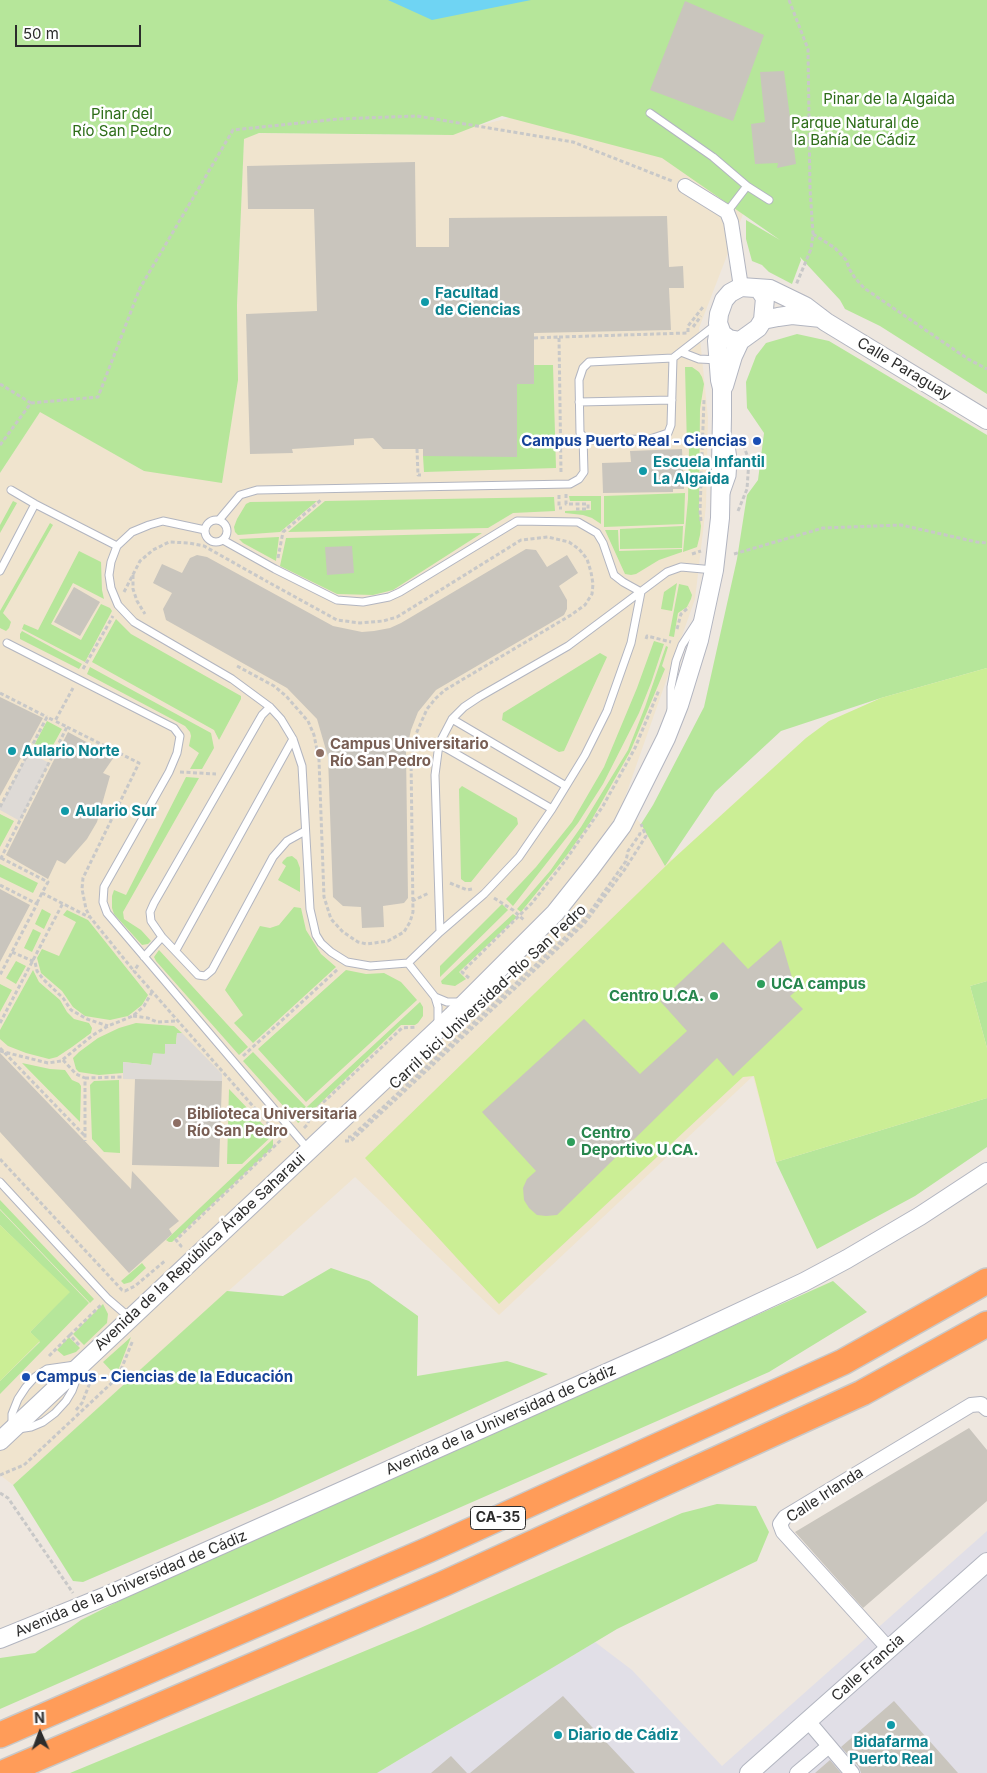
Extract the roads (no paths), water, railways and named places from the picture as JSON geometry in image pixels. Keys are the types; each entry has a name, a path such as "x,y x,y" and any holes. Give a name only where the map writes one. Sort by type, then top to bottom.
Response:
{"highway":[{"name":"CA-35","path":"0,1735 428,1550 843,1362 987,1281"},
{"name":"CA-35","path":"3,1773 443,1584 845,1401 987,1324"}],"street":[{"path":"685,186 727,212 750,288 765,298 763,320 758,328 730,353"},
{"path":"750,288 770,289 805,306 822,318"},
{"name":"Avenida de la República Árabe Saharaui","path":"6,1435 309,1149 431,1028 466,1002 567,898 622,826 680,705 707,610 714,570 720,507 722,388 726,381 730,353 717,341 719,314 724,300 730,293 750,288"},
{"path":"763,320 778,316 822,318"},
{"name":"Calle Paraguay","path":"822,318 987,420"},
{"path":"718,326 722,334 729,339 730,353"},
{"name":"Avenida de la Universidad de Cádiz","path":"0,1639 79,1608 665,1348 804,1282 847,1259 920,1216 987,1172"},
{"name":"Calle Irlanda","path":"889,1649 783,1532 780,1524 785,1517 971,1405 981,1404 987,1409"},
{"name":"Calle Francia","path":"749,1773 987,1562"},
{"path":"0,1634 44,1622"},
{"path":"808,1722 852,1773"},
{"path":"797,1773 828,1746"}],"lane":[{"path":"650,112 712,157 747,186 769,200"},
{"path":"727,212 747,186"},
{"path":"673,358 671,425 668,433 650,439 587,440 580,433 580,374 589,362 673,358 718,326"},
{"path":"680,352 699,359 730,353"},
{"path":"579,402 672,400"},
{"path":"219,520 240,495 257,490 570,484 579,479 584,472 584,436"},
{"path":"11,490 118,546"},
{"path":"0,571 35,504"},
{"path":"219,520 225,524 228,531 226,538 216,542 209,540 205,530 211,521 219,520"},
{"path":"223,540 337,600 351,602 377,600 400,592 517,521 578,522 597,533 603,543 614,575 641,592"},
{"path":"205,530 163,522 132,532 118,546 109,575 111,588 118,605 134,622 232,679 270,707 281,718 293,740 302,766 310,909 313,926 321,943 331,952 346,962 370,966 408,963 484,894 519,857 585,755 607,711 631,643 641,592"},
{"path":"440,932 435,775 439,744 452,719 464,707 479,697 568,646 667,572 682,567 714,570"},
{"path":"7,643 174,728 180,736 169,772 104,887 103,902 107,913 309,1149"},
{"path":"270,707 262,715 150,912 151,921 162,936 198,975 205,976 212,970 273,857 287,841 305,831"},
{"path":"452,719 566,786"},
{"path":"176,950 293,740"},
{"path":"439,744 552,808"},
{"path":"144,957 162,936"},
{"path":"408,963 435,997 438,1007 431,1028"},
{"path":"435,997 447,1002 466,1002"},
{"path":"0,1182 108,1299 130,1318"}],"water":[{"path":"388,0 531,0 432,20"}],"place":[{"name":"Facultad de Ciencias","path":"425,302"},
{"name":"Campus Puerto Real - Ciencias","path":"757,441"},
{"name":"Escuela Infantil La Algaida","path":"643,471"},
{"name":"Aulario Norte","path":"12,751"},
{"name":"Campus Universitario Río San Pedro","path":"320,753"},
{"name":"Aulario Sur","path":"65,811"},
{"name":"UCA campus","path":"761,984"},
{"name":"Centro U.CA.","path":"714,996"},
{"name":"Biblioteca Universitaria Río San Pedro","path":"177,1123"},
{"name":"Centro Deportivo U.CA.","path":"571,1142"},
{"name":"Campus - Ciencias de la Educación","path":"26,1377"},
{"name":"Bidafarma Puerto Real","path":"891,1725"},
{"name":"Diario de Cádiz","path":"558,1735"}],"park label":[{"name":"Pinar de la Algaida","path":"889,99"},
{"name":"Pinar del Río San Pedro","path":"122,122"},
{"name":"Parque Natural de la Bahía de Cádiz","path":"855,132"}]}
